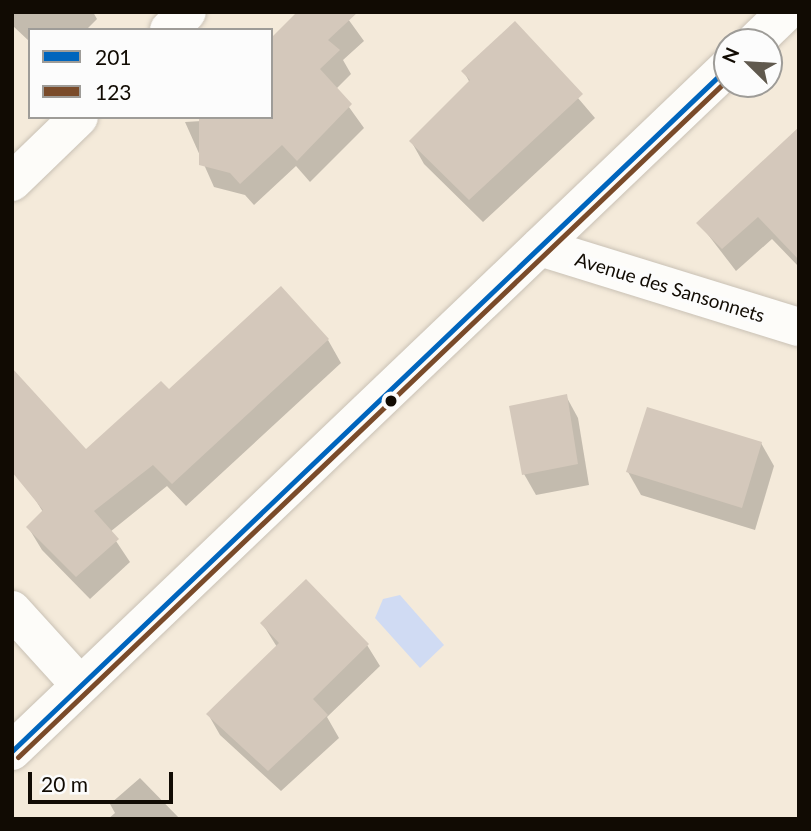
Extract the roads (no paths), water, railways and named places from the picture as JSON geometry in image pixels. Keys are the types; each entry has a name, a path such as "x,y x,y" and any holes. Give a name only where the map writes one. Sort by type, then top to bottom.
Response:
{"street":[{"path":"171,28 187,12"},
{"path":"769,28 786,12"},
{"path":"12,751 713,81"},
{"path":"12,182 77,119"},
{"name":"Avenue des Sansonnets","path":"540,247 799,327"},
{"path":"12,610 80,685"}],"water":[{"path":"400,595 444,645 420,668 375,618 383,599"}]}
